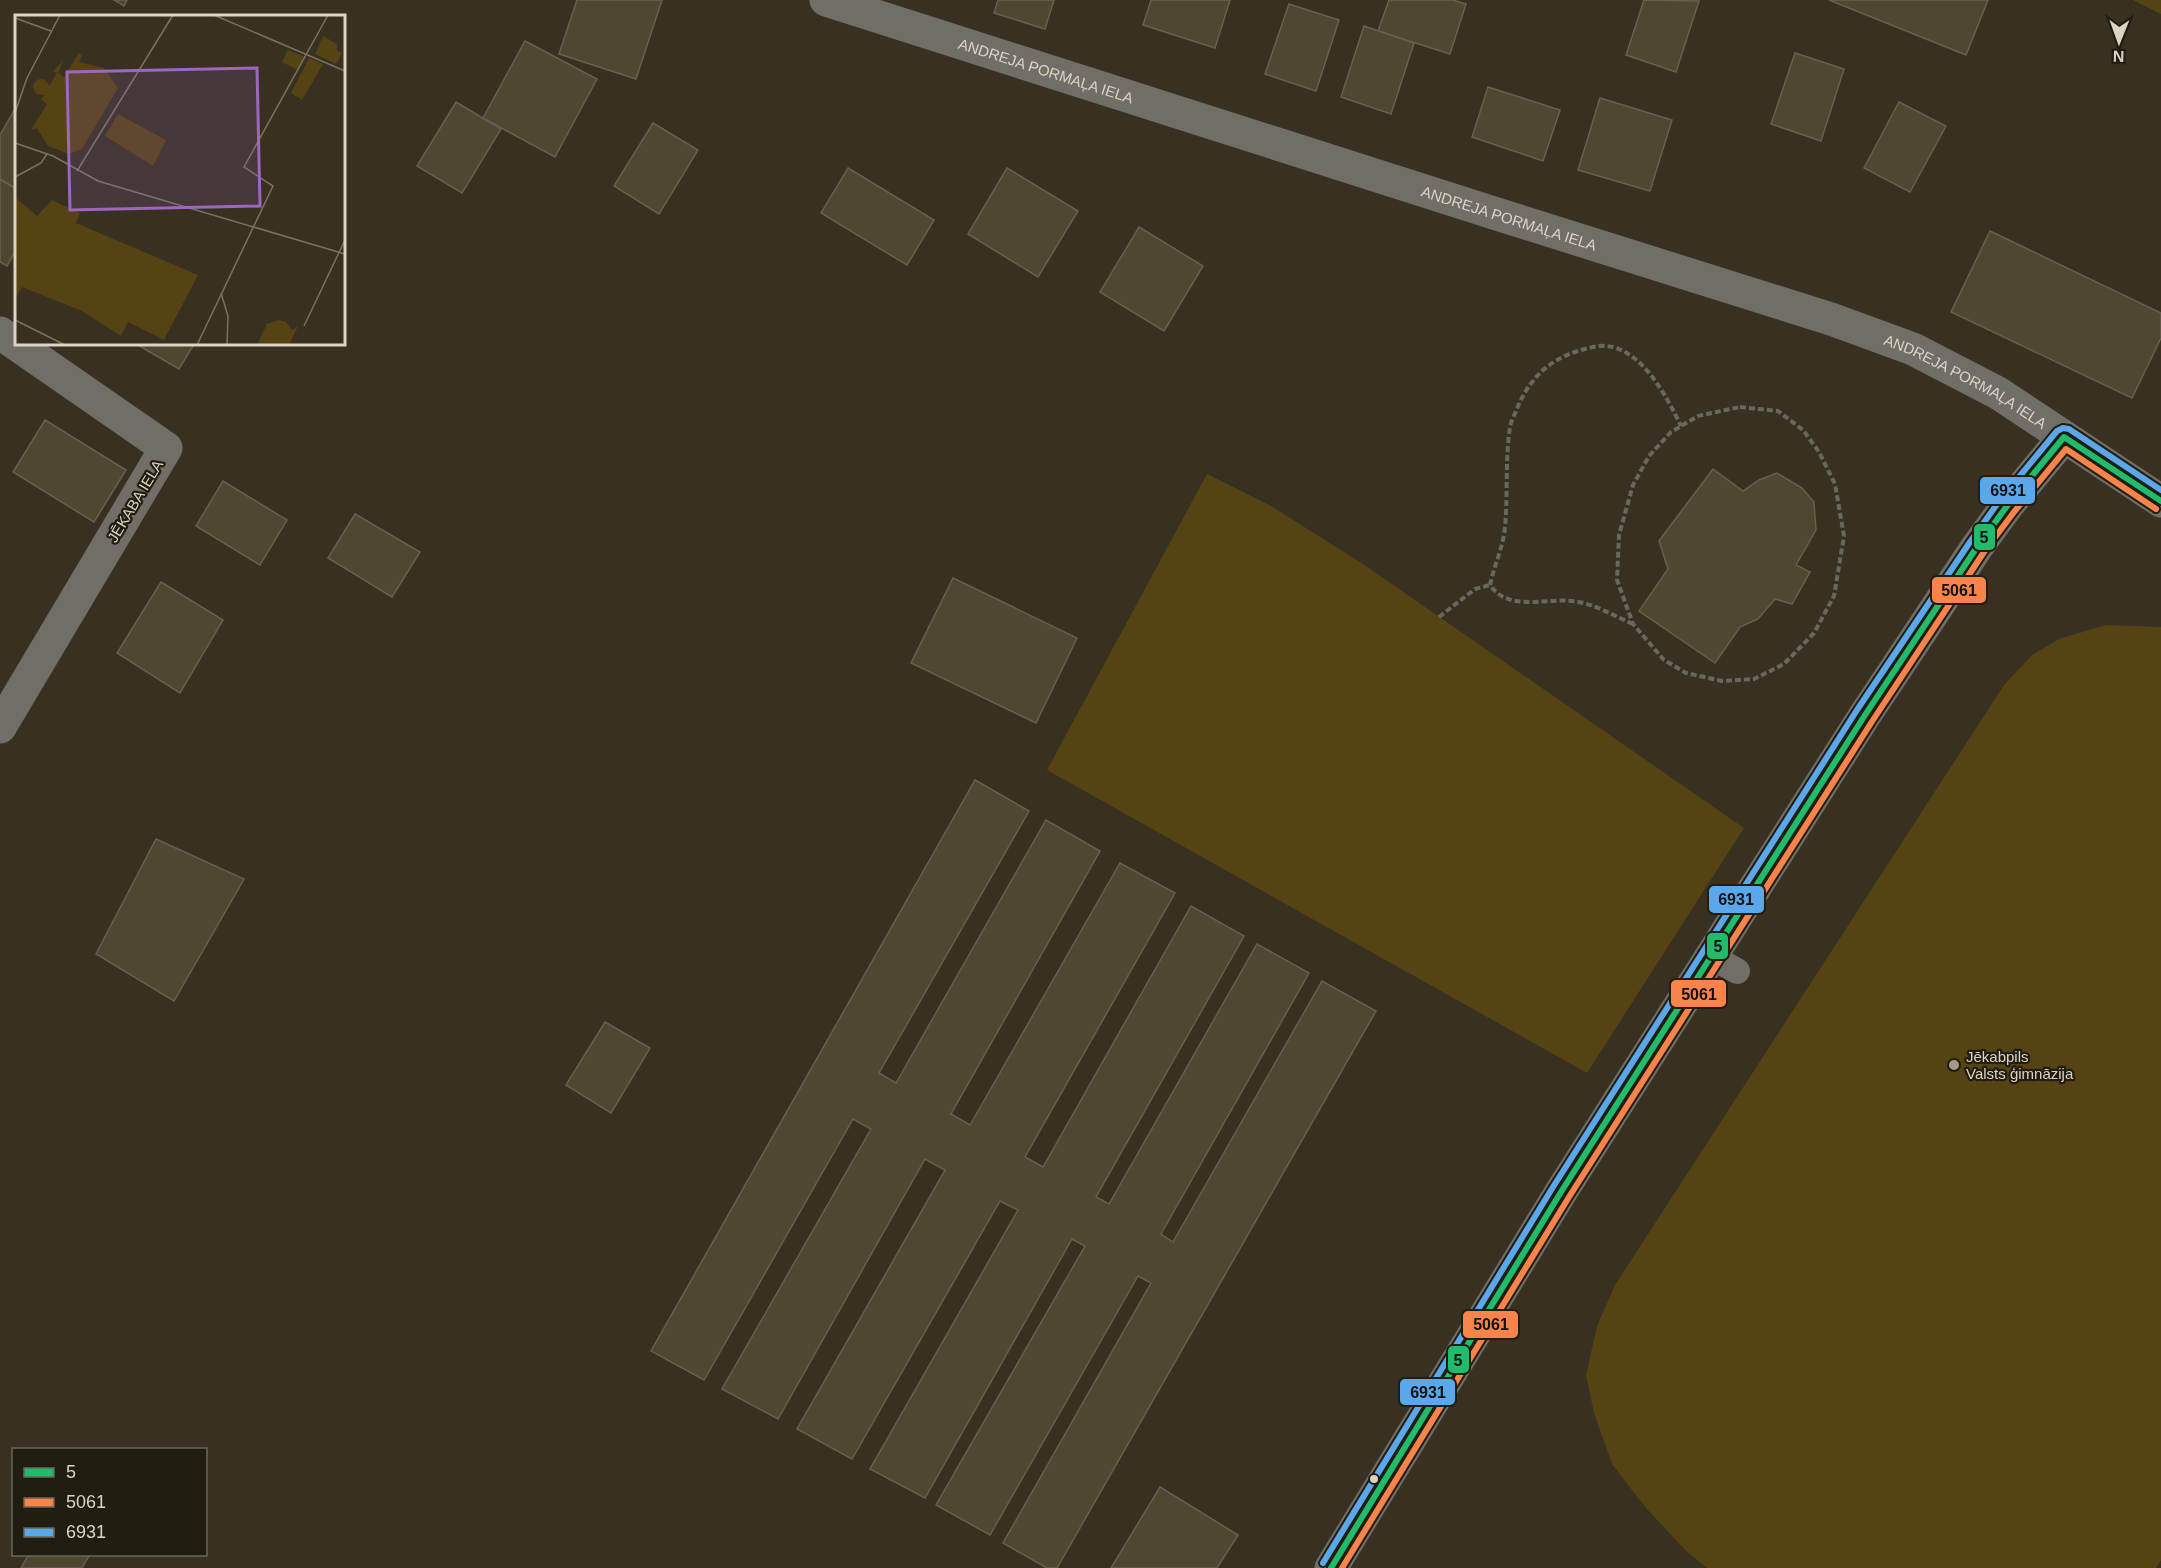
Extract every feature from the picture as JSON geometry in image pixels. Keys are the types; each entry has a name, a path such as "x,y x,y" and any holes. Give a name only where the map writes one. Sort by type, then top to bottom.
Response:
{"street":[{"name":"ANDREJA PORMAĻA IELA","path":"826,0 1831,319 1912,349 1998,393 2161,501"},
{"name":"JĒKABA IELA","path":"0,333 15,343"},
{"name":"JĒKABA IELA","path":"0,727 166,448 17,345"},
{"path":"1330,1568 1562,1192 1724,964 1865,715 1977,547 2007,506 2064,437"}],"path":[{"path":"1633,624 1592,606 1573,601 1509,600 1496,594 1490,585 1505,529 1510,425 1527,388 1546,366 1572,352 1602,345 1630,354 1650,374 1663,392 1681,426"},
{"path":"1740,407 1778,411 1803,430 1819,452 1835,484 1844,536 1834,596 1814,633 1784,664 1754,679 1722,681 1686,673 1664,660 1633,624 1617,580 1619,535 1633,485 1649,456 1671,432 1698,416 1740,407"},
{"path":"1439,617 1475,589 1490,585"}],"shaded area":[{"path":"2133,0 2161,0 2161,14"},
{"path":"1207,474 1271,506 1363,564 1744,828 1587,1073 1047,770"},
{"name":"Jēkabpils Valsts ģimnāzija","path":"2106,625 2161,627 2161,1560 2156,1568 1707,1568 1685,1550 1646,1508 1612,1464 1594,1413 1586,1375 1597,1326 1615,1285 2004,685 2032,655 2059,639"}],"building":[{"path":"114,0 127,0 124,6"},
{"path":"577,0 662,0 636,79 559,54"},
{"path":"998,0 1054,0 1045,29 994,13"},
{"path":"1151,0 1230,0 1215,48 1143,25"},
{"path":"1389,0 1453,0 1466,4 1450,54 1378,31"},
{"path":"1644,0 1699,1 1676,72 1626,55"},
{"path":"1829,0 1988,0 1966,55"},
{"path":"1289,4 1339,20 1316,91 1265,74"},
{"path":"1364,26 1414,43 1391,114 1341,97"},
{"path":"525,41 597,79 555,157 483,118"},
{"path":"1795,53 1844,69 1821,141 1771,124"},
{"path":"1488,87 1560,110 1543,161 1472,137"},
{"path":"1600,98 1672,120 1650,191 1578,170"},
{"path":"456,102 501,129 462,193 417,166"},
{"path":"1899,102 1946,126 1910,192 1864,168"},
{"path":"15,109 15,188 0,179 0,135"},
{"path":"653,123 698,150 659,214 614,186"},
{"path":"848,168 934,220 907,265 821,213"},
{"path":"1007,168 1078,211 1038,277 968,234"},
{"path":"0,179 15,188 15,252 7,266 0,262"},
{"path":"1139,227 1203,266 1164,331 1100,292"},
{"path":"1990,231 2161,313 2161,338 2132,398 1951,312"},
{"path":"138,345 193,345 179,369"},
{"path":"45,420 126,470 94,522 13,472"},
{"path":"1713,469 1743,491 1759,480 1777,473 1802,488 1814,502 1816,530 1796,565 1810,572 1792,604 1775,599 1758,619 1740,627 1715,663 1639,611 1668,569 1659,541"},
{"path":"223,481 287,520 260,565 196,526"},
{"path":"355,514 420,552 392,597 328,558"},
{"path":"953,578 1077,638 1036,723 911,663"},
{"path":"161,582 223,620 180,693 117,653"},
{"path":"975,780 1029,811 879,1073 896,1083 1046,820 1100,851 951,1114 970,1125 1120,863 1175,893 1025,1157 1043,1167 1191,906 1244,936 1096,1197 1109,1204 1257,944 1309,973 1161,1234 1173,1242 1322,981 1376,1011 1057,1568 1047,1568 1003,1543 1151,1283 1138,1276 990,1535 936,1505 1085,1246 1072,1239 925,1498 870,1469 1018,1210 1000,1201 852,1459 797,1429 945,1170 925,1159 778,1419 722,1389 871,1129 853,1119 704,1380 651,1351"},
{"path":"156,839 244,879 174,1001 96,954"},
{"path":"605,1022 650,1048 611,1113 566,1085"},
{"path":"1160,1487 1238,1535 1217,1568 1111,1568"},
{"path":"28,1556 89,1556 82,1568 21,1568"}],"transit line":[{"name":"6931","path":"1323,1563 1553,1187 1857,710 2000,500 2057,431 2063,428 2069,429 2161,490"},
{"name":"5","path":"1331,1568 1561,1192 1865,715 2007,506 2064,437 2161,501"},
{"name":"5061","path":"1342,1568 1569,1197 1873,720 1984,552 2014,512 2066,449 2156,509"}],"place":[{"name":"Jēkabpils Valsts ģimnāzija","path":"1954,1065"}]}
